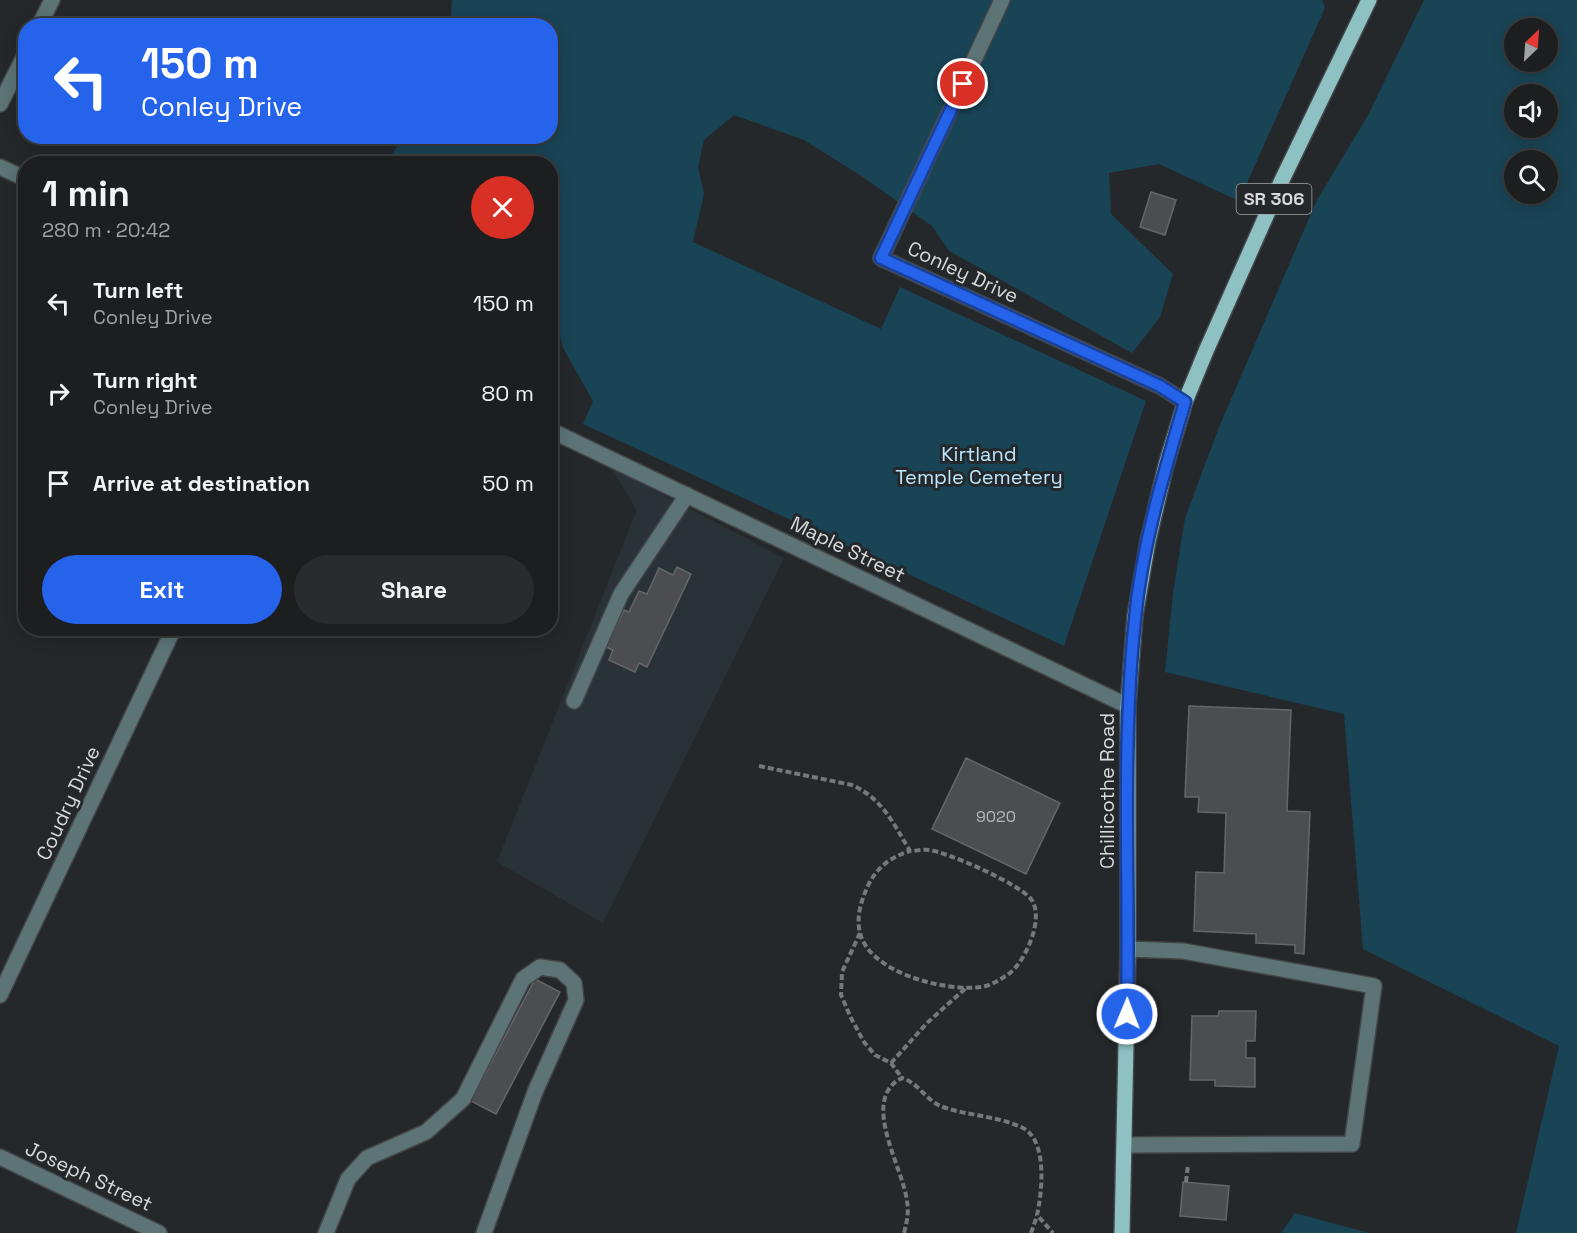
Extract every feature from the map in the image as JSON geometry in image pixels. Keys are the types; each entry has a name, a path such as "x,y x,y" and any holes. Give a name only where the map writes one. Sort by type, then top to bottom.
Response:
{"main road":[{"name":"Chillicothe Road","path":"1122,1233 1128,949 1128,706 1135,616 1148,541 1166,465 1185,402 1282,180 1369,0"}],"street":[{"path":"43,18 52,0"},
{"name":"Conley Drive","path":"1002,0 881,258 1160,386 1185,402"},
{"path":"0,104 18,69"},
{"path":"0,167 18,175"},
{"name":"Maple Street","path":"558,434 1128,706"},
{"path":"574,701 621,594 687,495"},
{"name":"Coudry Drive","path":"0,995 170,636"},
{"path":"1124,1145 1352,1144 1374,986 1183,951 1128,949"},
{"path":"326,1233 348,1179 367,1158 426,1132 463,1098 524,979 540,967 560,970 574,983 576,1000 535,1092 484,1233"},
{"name":"Joseph Street","path":"0,1157 159,1233"}],"path":[{"path":"759,766 852,785 866,791 882,805 910,851"},
{"path":"928,850 945,854 1022,890 1033,901 1036,920 1026,954 1013,970 998,981 983,987 966,988 921,980 892,968 879,960 867,948 860,933 859,916 863,896 871,879 879,868 890,860 910,851 928,850"},
{"path":"860,933 842,972 842,995 864,1042 875,1055 891,1063 902,1077 912,1081 939,1106 1026,1129 1036,1144 1043,1170 1042,1194 1031,1233"},
{"path":"891,1063 927,1023 966,988"},
{"path":"902,1077 893,1082 885,1094 882,1111 886,1132 908,1200 908,1217 904,1233"},
{"path":"1037,1215 1053,1233"}],"shaded area":[{"path":"610,467 784,558 603,923 497,862 637,510"}],"green space":[{"name":"Kirtland Temple Cemetery","path":"452,0 1322,0 1325,8 1239,201 1159,164 1109,173 1111,214 1173,274 1160,317 1132,353 949,251 932,226 863,177 804,140 734,115 704,140 698,167 704,194 693,242 881,329 900,287 1146,401 1064,646 583,424 593,401 563,348 558,328 558,156 391,156 399,144 558,144 558,18 451,18"},
{"path":"1424,0 1577,0 1577,1233 1516,1233 1559,1046 1363,949 1344,714 1165,672 1173,593 1185,518 1219,427 1317,200 1367,117"},
{"path":"1295,1213 1369,1233 1281,1233"}],"building":[{"path":"1151,192 1176,200 1165,235 1140,227"},
{"path":"677,567 691,574 647,667 639,663 635,672 609,660 613,650 606,647 624,610 629,612 639,591 647,594 659,568 673,575"},
{"path":"1189,706 1291,710 1287,811 1310,812 1304,954 1295,953 1295,945 1256,943 1256,934 1194,931 1196,872 1224,873 1226,813 1198,812 1199,797 1185,797"},
{"path":"966,758 1060,803 1026,874 932,829"},
{"path":"535,979 560,992 496,1114 471,1101"},
{"path":"1219,1011 1256,1011 1255,1041 1246,1041 1246,1058 1255,1058 1255,1087 1215,1086 1215,1080 1190,1080 1192,1016 1218,1016"},
{"path":"1183,1182 1229,1186 1226,1220 1180,1216"}],"route":[{"path":"963,84 881,258 1160,386 1185,402 1166,465 1148,541 1135,616 1128,706 1127,1014"}]}
